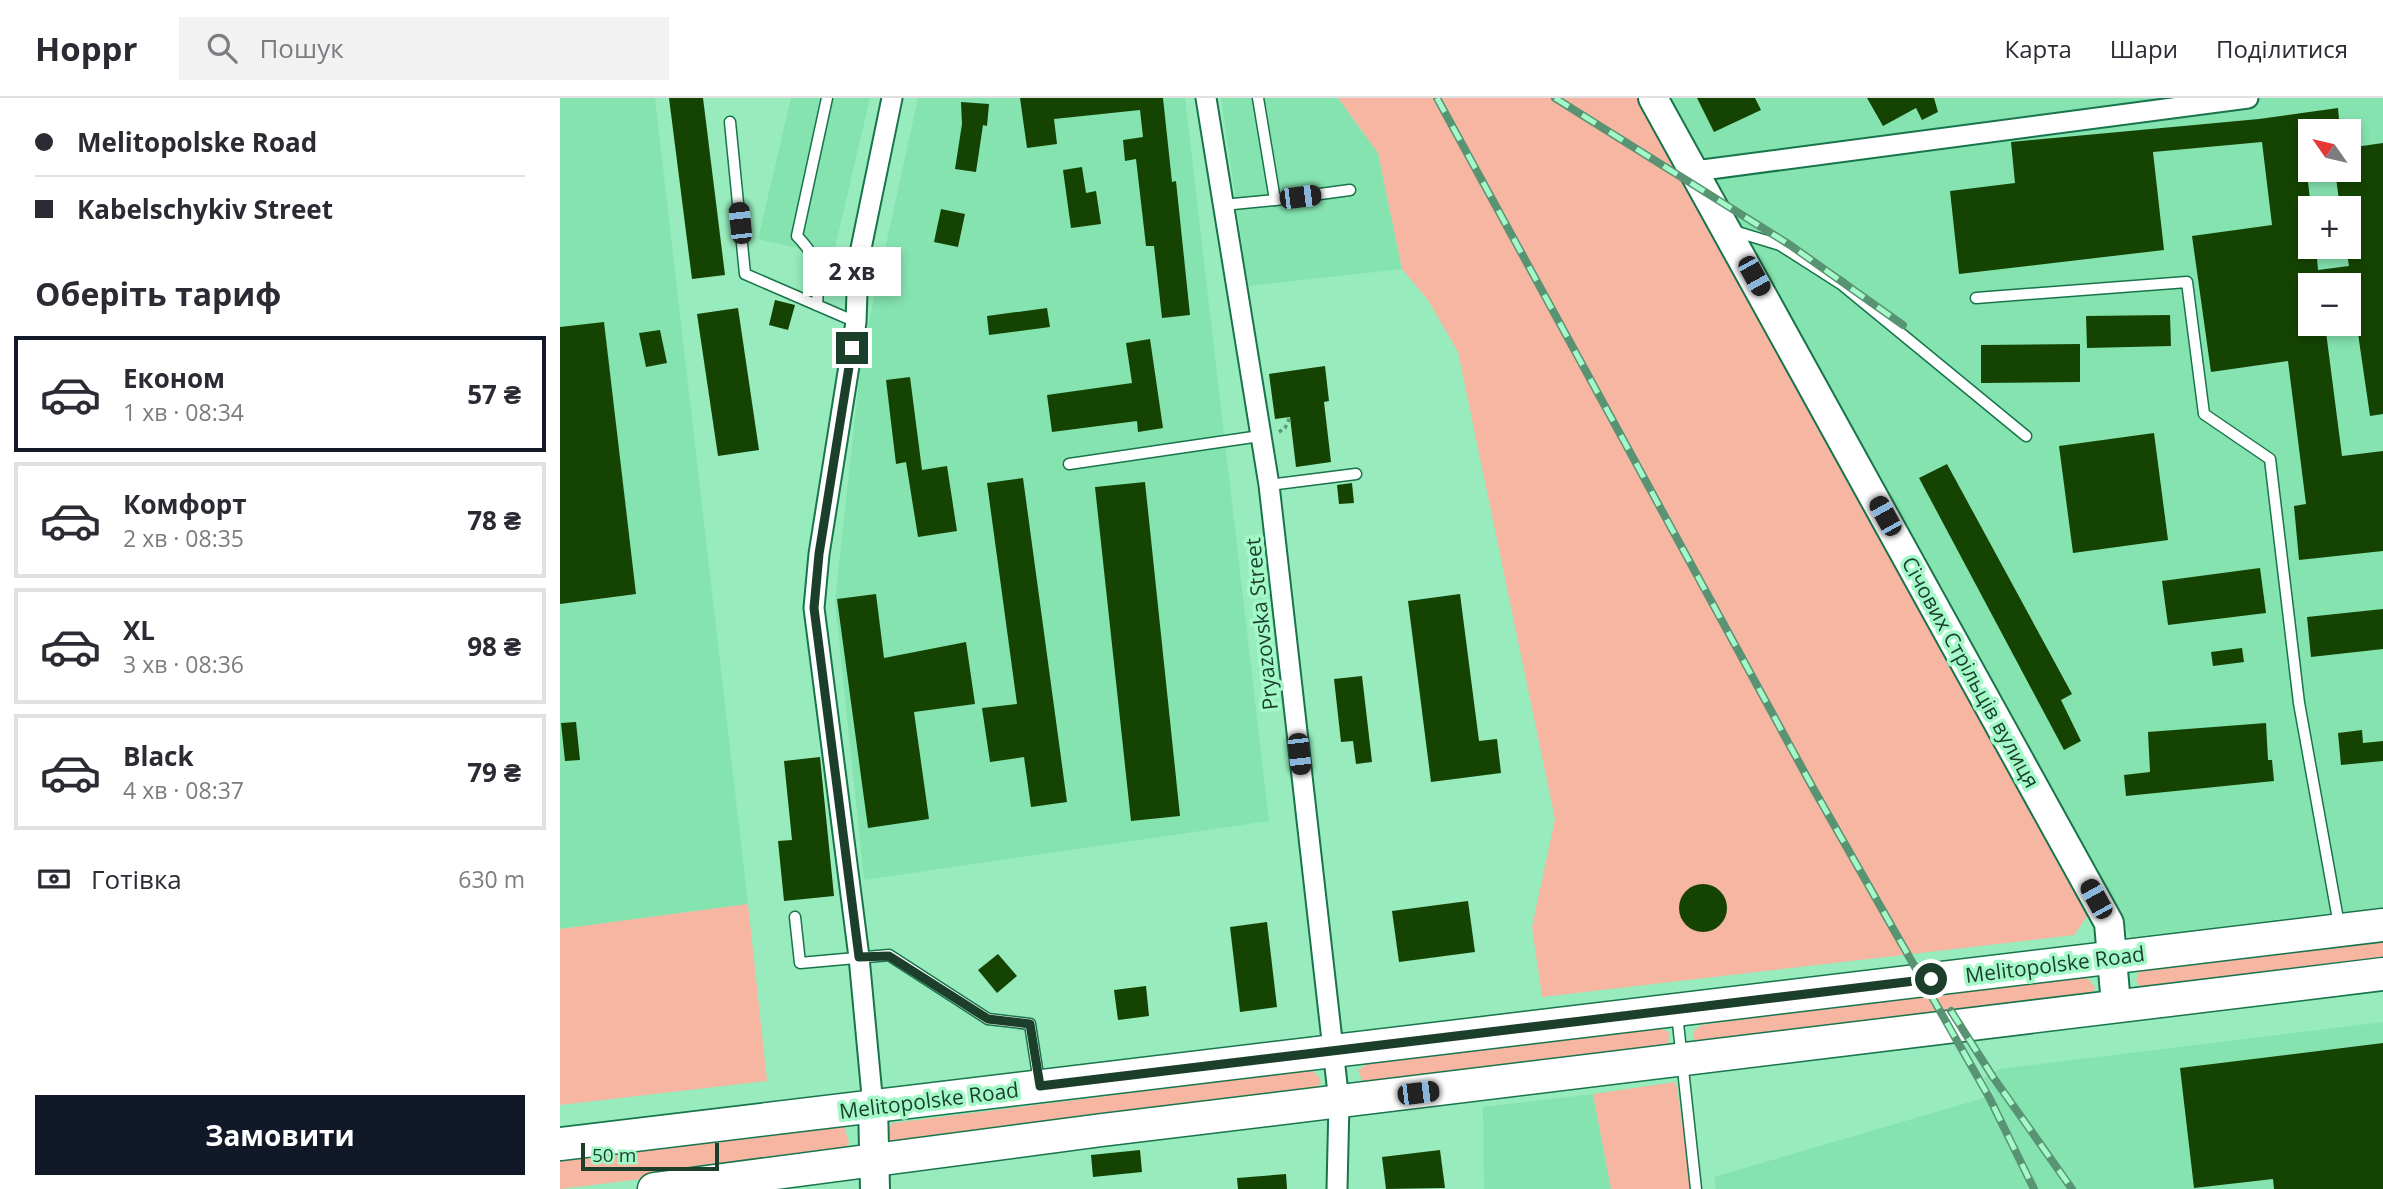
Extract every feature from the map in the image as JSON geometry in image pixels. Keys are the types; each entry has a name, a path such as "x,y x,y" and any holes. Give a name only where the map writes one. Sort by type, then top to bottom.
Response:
{"main road":[{"name":"Melitopolske Road","path":"560,1144 2383,925"},
{"path":"654,1189 874,1176 1102,1130 2383,974"}],"street":[{"path":"874,1176 873,1107 859,957 814,608 819,554 856,322 858,263 892,98"},
{"name":"Pryazovska Street","path":"1206,98 1269,485 1339,1102 1337,1189"},
{"name":"Січових Стрільців вулиця","path":"1653,98 2109,923 2116,1005"},
{"path":"1695,171 2248,98"}],"lane":[{"path":"817,305 820,271 811,251 797,236 827,98"},
{"path":"1258,98 1275,200"},
{"path":"730,122 745,274 856,322"},
{"path":"1223,205 1350,190"},
{"path":"1727,229 1780,245 1841,284 2026,436"},
{"path":"1976,298 2187,282 2204,414 2270,459 2299,703 2340,930"},
{"path":"1069,464 1261,436"},
{"path":"1269,485 1356,474"},
{"path":"795,917 800,963 889,956 988,1019 1030,1024 1040,1086"},
{"path":"1676,1010 1696,1189"}],"shaded area":[{"path":"560,98 655,98 748,904 560,929"},
{"path":"791,98 870,98 833,256 758,239"},
{"path":"918,98 1185,98 1269,821 864,880 835,600 862,354"},
{"path":"1221,98 1338,98 1378,153 1402,269 1248,286"},
{"path":"1338,98 1641,98 2088,915 2074,935 1542,997 1532,927 1555,819 1458,352 1428,300 1402,269 1378,153"},
{"path":"1666,98 2383,98 2383,907 2131,937"},
{"path":"748,904 767,1081 560,1105 560,929"},
{"path":"2383,940 2383,962 2141,988 2136,981 2139,971 2143,969"},
{"path":"2086,977 2095,987 2092,996 1698,1044 1693,1037 1693,1032 1701,1025 1925,993"},
{"path":"2383,1022 2383,1189 1716,1189 1714,1177 1994,1095 1984,1078 2000,1069"},
{"path":"1661,1028 1669,1033 1668,1047 1364,1084 1358,1071 1366,1064"},
{"path":"1312,1070 1321,1080 1318,1089 891,1143 886,1130 893,1123"},
{"path":"1676,1082 1692,1189 1611,1189 1593,1094"},
{"path":"1593,1094 1611,1189 1484,1189 1483,1107"},
{"path":"844,1126 849,1142 845,1154 560,1189 560,1156"}],"building":[{"path":"669,98 703,98 725,275 692,279"},
{"path":"1020,98 1163,98 1172,182 1176,181 1190,315 1162,318 1154,246 1146,246 1136,159 1125,161 1123,140 1143,137 1140,110 1054,119 1057,144 1027,148"},
{"path":"1697,98 1755,98 1761,110 1714,132"},
{"path":"1867,98 1934,98 1938,112 1922,120 1916,108 1883,126"},
{"path":"961,102 989,104 987,126 983,125 976,172 955,169 962,124"},
{"path":"2338,108 2339,119 2298,119 2298,182 2308,182 2310,196 2298,196 2298,259 2317,259 2318,270 2349,266 2348,259 2361,259 2361,196 2338,196 2337,182 2361,182 2361,146 2383,143 2383,414 2370,416 2358,336 2361,336 2361,273 2298,273 2298,336 2327,336 2342,456 2383,451 2383,551 2299,560 2294,506 2306,504 2288,361 2211,372 2192,236 2272,225 2262,142 2153,152 2164,250 1959,274 1950,191 2015,183 2011,142 2259,119"},
{"path":"1082,167 1086,193 1096,191 1101,224 1071,228 1063,170"},
{"path":"941,209 965,214 958,247 934,242"},
{"path":"775,300 795,305 788,330 769,325"},
{"path":"738,308 759,450 718,456 697,314"},
{"path":"1047,308 1050,327 989,335 987,316"},
{"path":"2170,315 2171,346 2087,348 2086,316"},
{"path":"604,322 636,594 560,604 560,327"},
{"path":"660,330 667,363 646,367 639,333"},
{"path":"1150,339 1163,428 1138,432 1137,421 1052,432 1047,395 1132,383 1126,343"},
{"path":"2080,344 2080,382 1981,383 1981,345"},
{"path":"1325,366 1329,401 1324,402 1331,462 1296,467 1290,417 1275,419 1269,374"},
{"path":"910,377 922,470 947,466 957,531 918,537 906,462 896,464 886,380"},
{"path":"2154,433 2168,540 2073,553 2059,446"},
{"path":"1947,464 2072,694 2061,700 2081,741 2064,750 1919,478"},
{"path":"1023,478 1067,802 1031,807 1024,757 990,762 982,708 1017,704 987,483"},
{"path":"1145,482 1180,816 1131,821 1095,487"},
{"path":"1352,483 1354,503 1339,504 1337,485"},
{"path":"2260,568 2266,613 2168,625 2162,581"},
{"path":"876,594 884,658 966,642 975,704 914,712 929,819 868,828 837,599"},
{"path":"1460,594 1479,741 1497,739 1501,773 1431,782 1408,601"},
{"path":"2383,609 2383,649 2311,657 2307,617"},
{"path":"2242,648 2244,662 2213,666 2211,652"},
{"path":"1362,676 1372,762 1356,764 1353,741 1341,742 1334,679"},
{"path":"576,722 580,760 565,761 561,723"},
{"path":"2266,723 2268,760 2272,760 2274,781 2126,796 2124,775 2150,772 2148,732"},
{"path":"2362,730 2363,743 2383,741 2383,761 2341,765 2338,733"},
{"path":"820,757 834,896 784,901 778,841 792,840 784,761"},
{"path":"1703,884 1720,891 1727,908 1720,925 1703,932 1686,925 1679,908 1686,891"},
{"path":"1468,901 1475,952 1399,962 1392,911"},
{"path":"1267,922 1277,1007 1240,1012 1230,927"},
{"path":"998,954 1017,976 997,993 978,970"},
{"path":"1146,986 1149,1016 1118,1020 1114,990"},
{"path":"2383,1043 2383,1189 2274,1189 2273,1179 2194,1188 2180,1068"},
{"path":"1140,1150 1142,1172 1093,1177 1091,1155"},
{"path":"1440,1150 1445,1188 1386,1189 1382,1157"},
{"path":"1286,1174 1287,1189 1238,1189 1237,1178"}],"railway":[{"path":"1437,98 1813,788 1989,1097 2034,1189"},
{"path":"1555,98 1790,245 1903,325"},
{"path":"1951,1011 1993,1077 2072,1189"}],"route":[{"path":"852,348 819,554 814,608 859,957 889,956 988,1019 1030,1024 1040,1086 1931,979"}]}
